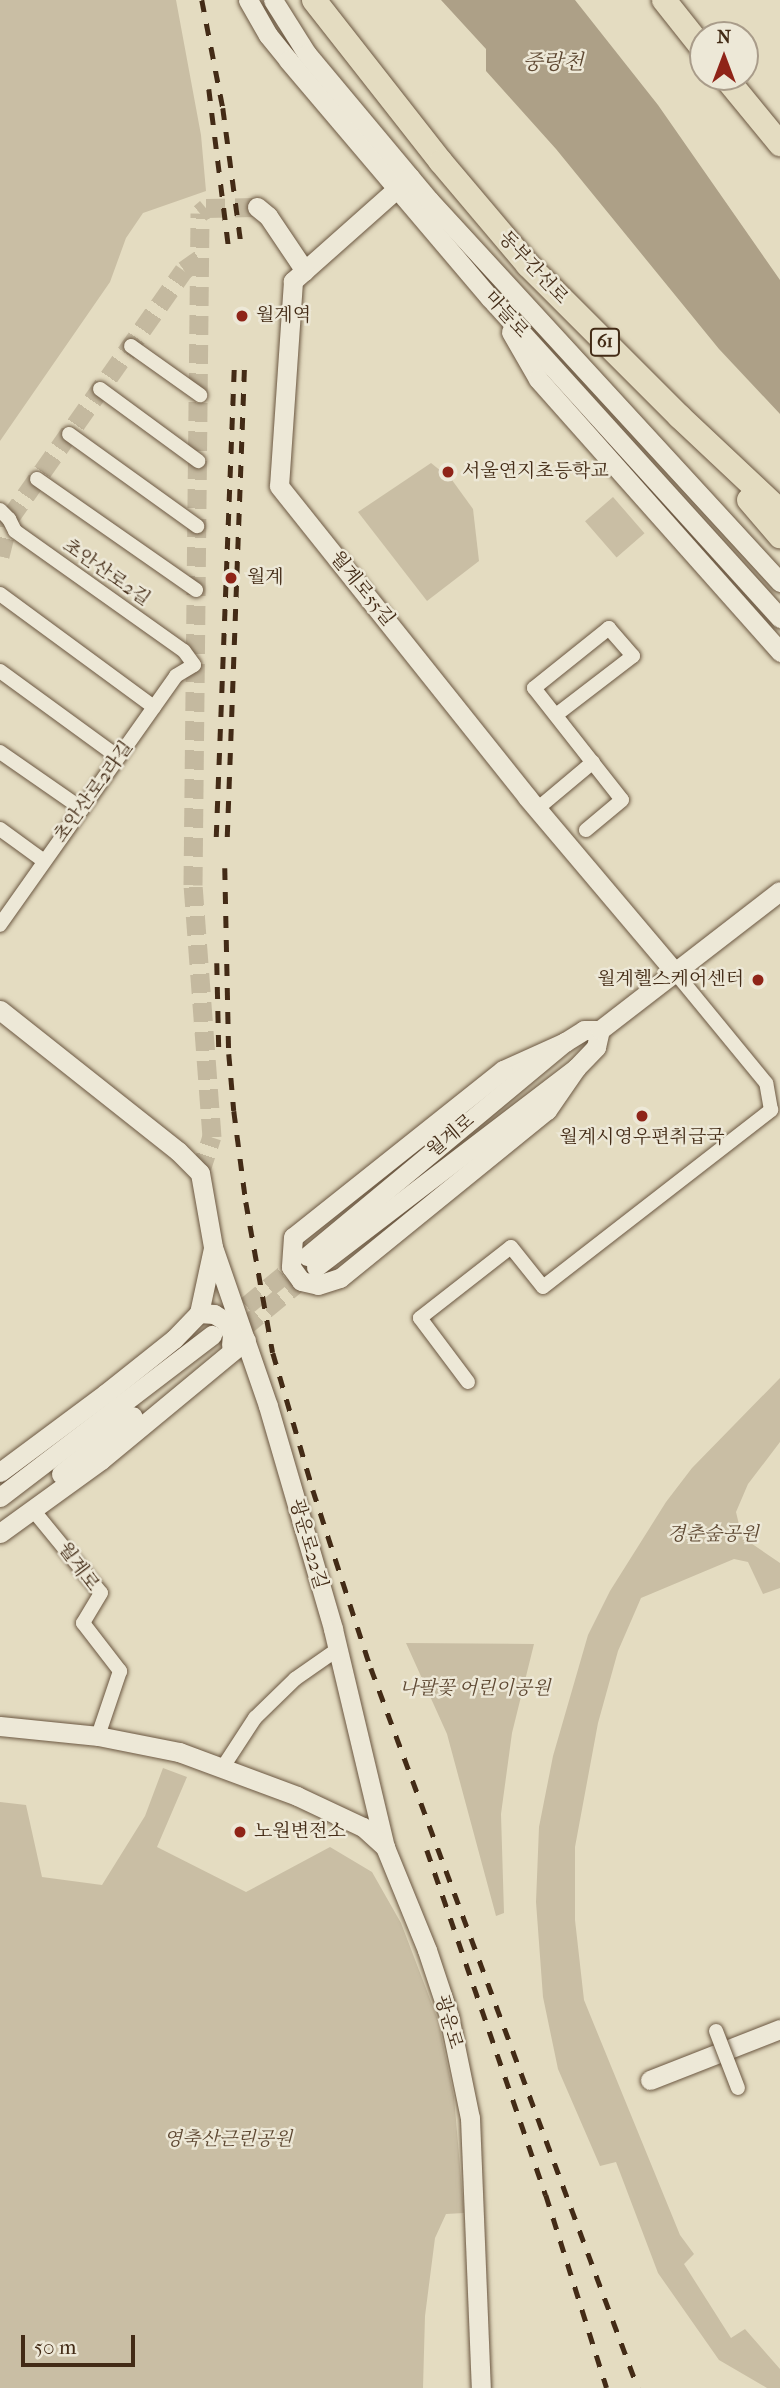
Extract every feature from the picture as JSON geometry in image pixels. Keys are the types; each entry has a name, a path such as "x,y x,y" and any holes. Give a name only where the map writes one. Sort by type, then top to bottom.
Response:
{"highway":[{"name":"동부간선로","path":"314,0 441,162 528,265 679,416 780,511"},
{"path":"664,0 689,31"},
{"path":"736,91 780,144"},
{"path":"679,416 780,536"}],"street":[{"name":"마들로","path":"248,0 268,35 288,60 564,345 780,582"},
{"name":"마들로","path":"273,0 307,54 491,298 780,618"},
{"name":"월계로55길","path":"404,182 293,281 279,486 537,809 674,971"},
{"path":"257,207 268,216 305,271"},
{"path":"491,298 538,379 780,652"},
{"path":"131,346 200,395"},
{"path":"100,389 198,461"},
{"path":"69,434 197,526"},
{"name":"초안산로2길","path":"37,479 195,590"},
{"name":"초안산로2길","path":"0,510 15,531 184,651 194,665"},
{"path":"0,594 154,707"},
{"path":"556,715 633,656 609,628 534,688 622,800 586,830"},
{"name":"초안산로2라길","path":"0,925 176,677 194,665"},
{"path":"0,671 118,757"},
{"path":"0,752 82,808"},
{"path":"537,809 593,762"},
{"path":"0,829 44,861"},
{"name":"월계로","path":"600,1030 584,1030 565,1042 312,1261 576,1068 596,1047 600,1030 780,891"},
{"path":"468,1382 420,1318 511,1247 543,1287 771,1110 766,1083 674,971"},
{"path":"0,1010 178,1151 200,1173 213,1247 199,1313 174,1339 106,1394 0,1472"},
{"path":"565,1042 503,1070 293,1237 291,1267 300,1281 318,1285 340,1278 548,1110 576,1068"},
{"name":"광운로22길","path":"213,1247 246,1340 338,1649 385,1847"},
{"path":"0,1497 220,1346 233,1340 225,1321 214,1314 199,1313"},
{"path":"0,1522 220,1346 246,1340"},
{"path":"0,1533 101,1460 220,1346"},
{"name":"월계로","path":"33,1510 101,1593 83,1623 120,1671 98,1737"},
{"path":"223,1767 254,1718 295,1679 338,1649"},
{"name":"광운로","path":"0,1726 98,1737 179,1752 223,1767 363,1827 385,1847 427,1950 449,2016 470,2118 481,2388"},
{"path":"650,2080 780,2029"},
{"path":"716,2031 738,2088"}],"green space":[{"path":"0,0 176,0 201,135 206,191 143,213 126,238 110,282 0,441"},
{"path":"431,463 452,480 473,509 479,561 427,601 358,512"},
{"path":"613,497 644,533 617,558 585,521"},
{"name":"경춘숲공원","path":"780,1378 780,1442 748,1484 736,1512 742,1537 780,1563 780,1588 763,1594 748,1562 734,1559 641,1598 618,1651 598,1723 575,1847 575,1920 584,2000 680,2235 694,2254 684,2264 731,2338 745,2329 780,2369 780,2388 767,2388 719,2360 658,2273 616,2162 600,2166 558,2069 543,1997 536,1902 539,1827 553,1756 588,1635 610,1591 666,1502 692,1468"},
{"name":"나팔꽃 어린이공원","path":"406,1643 534,1644 512,1733 501,1814 504,1913 496,1916 447,1734"},
{"name":"영축산근린공원","path":"163,1768 187,1777 157,1847 246,1892 330,1847 372,1872 401,1923 438,2020 454,2097 464,2213 446,2214 435,2238 425,2316 423,2388 0,2388 0,1802 26,1805 42,1877 102,1885 145,1816"}],"water":[{"name":"중랑천","path":"441,0 575,0 658,105 780,280 780,414 719,349 556,149 486,71 486,49"}],"tunnel":[{"path":"200,1173 212,1137 193,885 200,213 206,208 257,207"},
{"path":"0,556 9,519 184,270 201,258"},
{"path":"224,1324 303,1259"},
{"path":"221,1346 312,1271"}],"railway":[{"path":"202,0 223,108 242,250"},
{"path":"209,89 229,249"},
{"path":"216,837 234,363"},
{"path":"227,837 244,364"},
{"path":"225,868 229,1054 234,1111 246,1202 273,1353 313,1490 371,1668 638,2388"},
{"path":"217,963 219,1054"},
{"path":"427,1850 546,2195 607,2388"}],"place":[{"name":"월계역","path":"242,316"},
{"name":"서울연지초등학교","path":"448,472"},
{"name":"월계","path":"231,578"},
{"name":"월계헬스케어센터","path":"758,980"},
{"name":"월계시영우편취급국","path":"642,1116"},
{"name":"노원변전소","path":"240,1832"}]}
